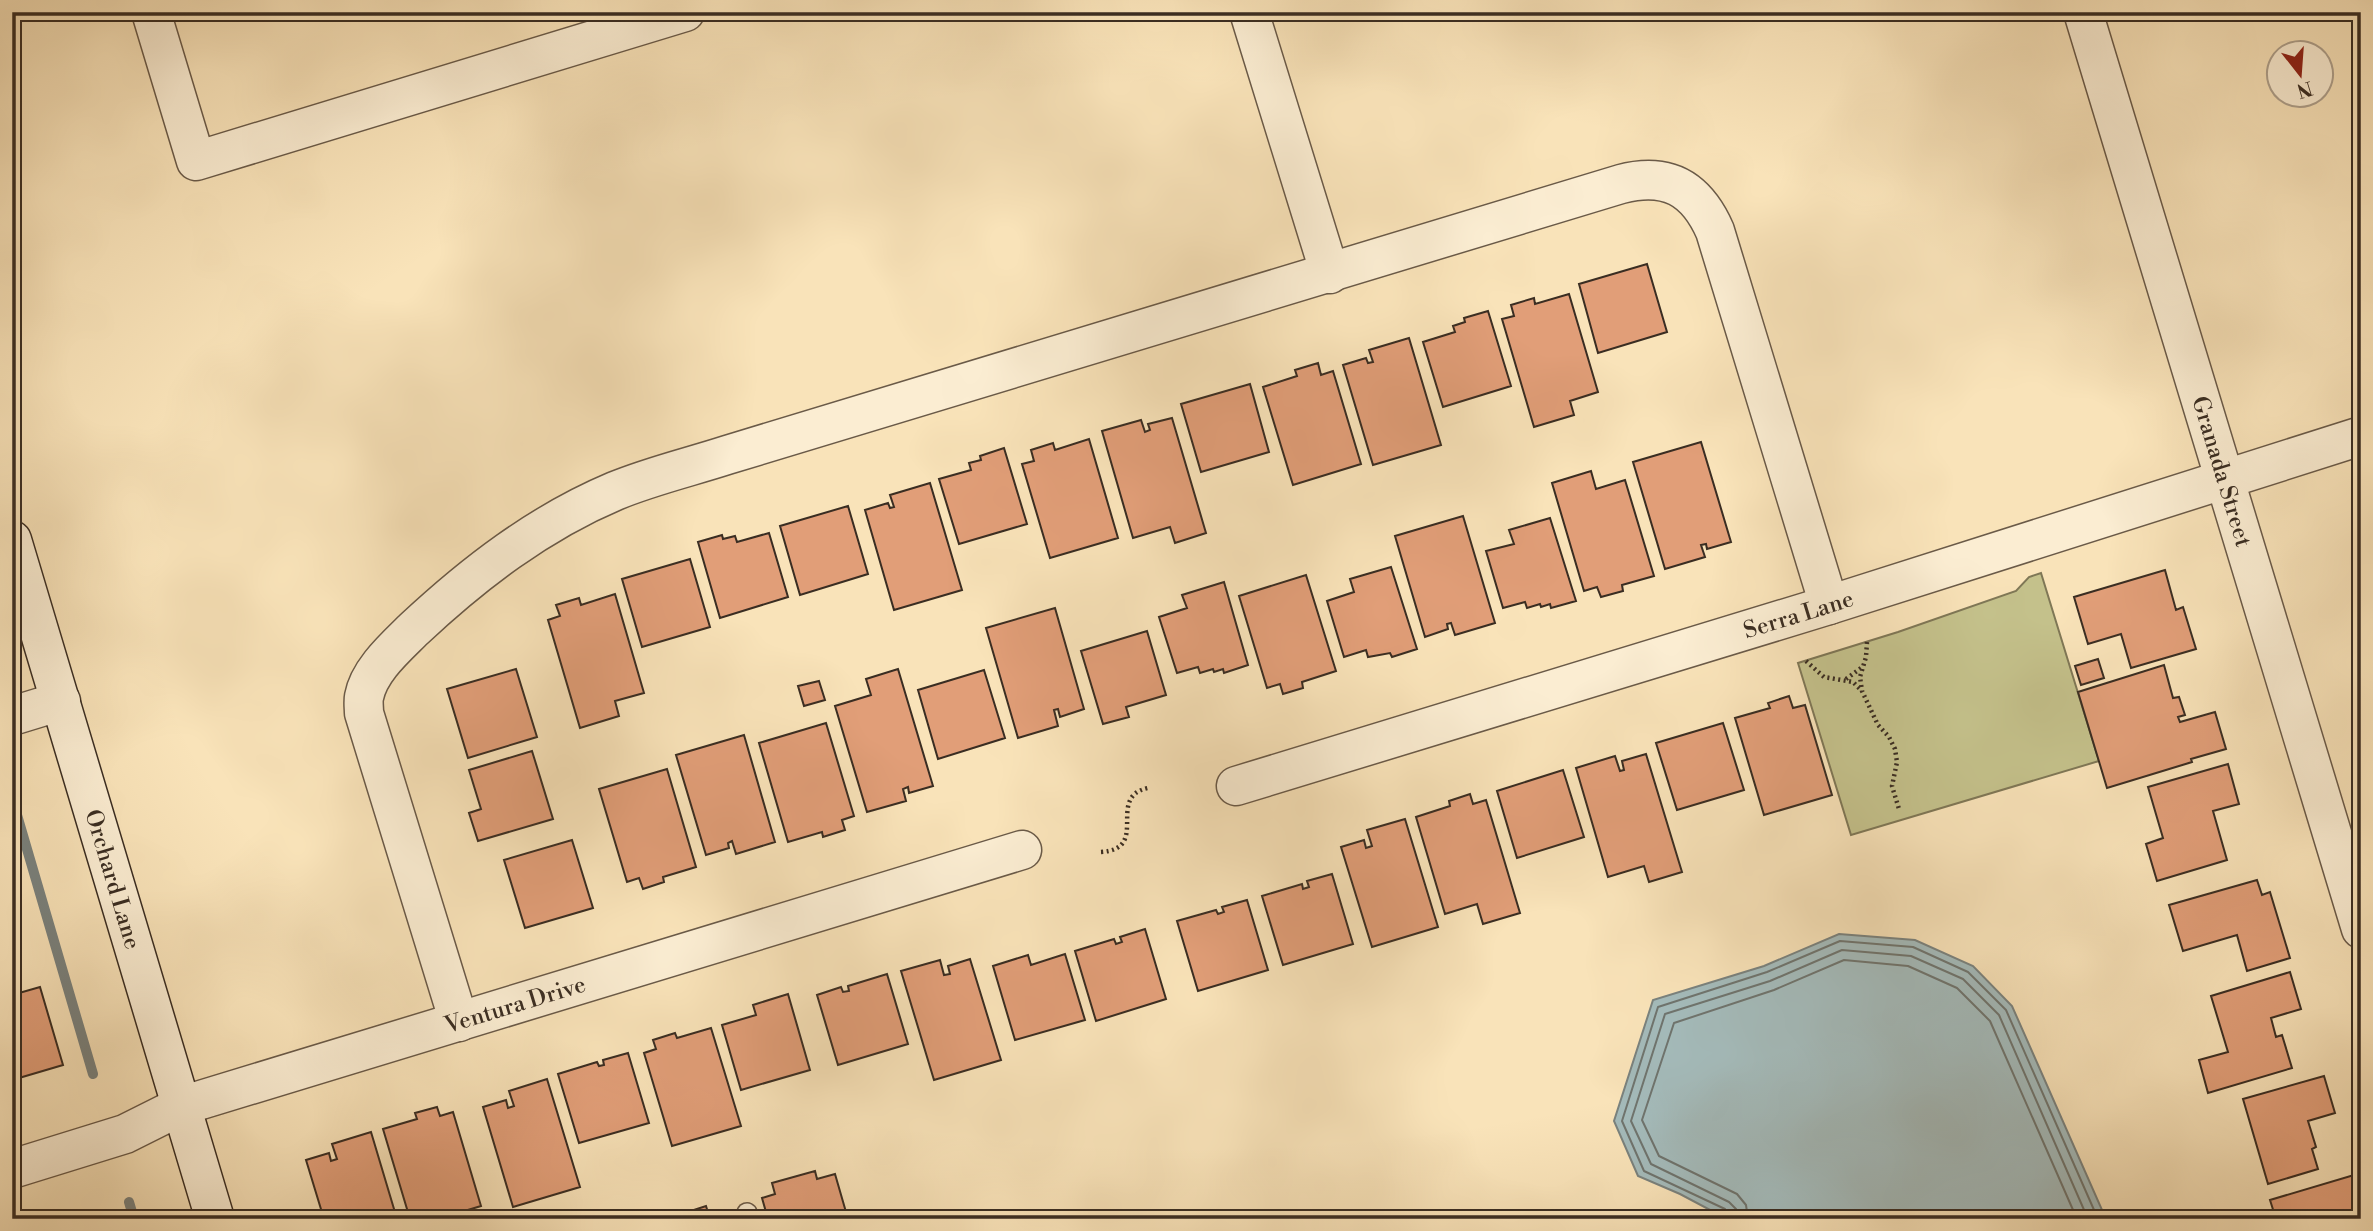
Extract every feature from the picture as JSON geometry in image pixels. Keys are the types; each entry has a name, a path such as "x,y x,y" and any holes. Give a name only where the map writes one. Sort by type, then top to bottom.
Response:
{"street":[{"path":"152,12 195,161 685,12"},
{"path":"1249,12 1330,274"},
{"name":"Granada Street","path":"2082,12 2361,929"},
{"path":"459,1022 364,713 364,697 376,672 394,649 457,589 496,558 542,528 616,491 727,455 1636,180 1651,179 1669,182 1685,190 1699,202 1715,232 1829,606"},
{"name":"Serra Lane","path":"1236,786 1829,606 2361,436"},
{"name":"Orchard Lane","path":"12,540 215,1219"},
{"path":"12,716 61,701"},
{"name":"Ventura Drive","path":"12,1169 125,1134 181,1106 1022,850"}],"path":[{"path":"1867,642 1860,677 1862,691 1878,726 1895,748 1897,762 1892,786 1899,809"},
{"path":"1806,661 1824,677 1853,682 1862,691"},
{"path":"1842,681 1853,676 1863,664"},
{"path":"1101,852 1114,850 1125,842 1129,802 1138,792 1148,788"}],"shaded area":[{"path":"2041,573 2099,761 1851,835 1798,663 2016,591 2029,577"}],"water":[{"path":"1839,934 1915,940 1973,966 2012,1006 2106,1219 1727,1219 1638,1176 1614,1121 1653,1000 1764,966"}],"building":[{"path":"1647,264 1667,332 1598,353 1579,284"},
{"path":"1569,294 1598,392 1570,401 1574,415 1534,427 1502,319 1514,316 1511,305 1534,298 1535,304"},
{"path":"1488,311 1511,386 1443,407 1423,342 1455,332 1453,326 1465,322 1464,318"},
{"path":"1409,338 1441,445 1373,465 1343,365 1366,358 1368,363 1373,362 1369,350"},
{"path":"1318,363 1321,375 1333,371 1361,464 1293,485 1263,387 1297,376 1295,370"},
{"path":"1250,384 1269,452 1201,472 1181,404"},
{"path":"1172,418 1206,533 1175,543 1170,527 1133,538 1102,431 1141,420 1145,432 1150,430 1148,424"},
{"path":"1089,439 1118,538 1050,558 1022,464 1034,461 1031,450 1053,443 1055,450"},
{"path":"1701,442 1731,542 1707,549 1706,544 1701,545 1705,557 1665,569 1633,462"},
{"path":"1004,448 1027,524 959,544 939,479 971,470 969,463 981,460 980,456"},
{"path":"1591,471 1596,489 1625,480 1654,576 1622,585 1623,591 1601,597 1597,587 1584,591 1552,483"},
{"path":"930,483 962,590 894,610 865,510 888,503 890,508 894,507 890,495"},
{"path":"848,506 868,574 800,595 780,526"},
{"path":"1463,516 1495,623 1455,635 1451,623 1447,624 1448,629 1425,637 1395,536"},
{"path":"1550,518 1576,601 1551,608 1550,604 1541,607 1540,604 1527,608 1525,602 1503,608 1486,551 1514,544 1509,530"},
{"path":"769,533 788,597 720,618 698,542 722,535 723,539 735,536 737,542"},
{"path":"690,559 710,627 642,647 622,579"},
{"path":"1391,567 1417,649 1392,657 1390,653 1368,657 1366,650 1344,657 1327,601 1354,592 1350,579"},
{"path":"2165,570 2176,610 2183,607 2196,649 2131,668 2121,634 2088,644 2074,597"},
{"path":"1306,575 1336,671 1302,682 1303,688 1283,694 1280,684 1267,688 1239,596"},
{"path":"1224,582 1248,665 1224,673 1223,669 1214,672 1213,669 1200,673 1198,667 1177,673 1159,617 1187,608 1182,595"},
{"path":"615,594 644,693 615,701 619,716 580,728 548,620 560,616 556,605 579,598 581,605"},
{"path":"1055,608 1084,709 1060,717 1058,709 1054,710 1058,726 1018,738 986,628"},
{"path":"1147,631 1166,695 1126,707 1129,717 1103,724 1081,651"},
{"path":"2098,659 2104,678 2081,685 2075,666"},
{"path":"2164,665 2173,698 2179,697 2185,715 2178,717 2180,722 2215,712 2226,749 2107,788 2078,692"},
{"path":"516,669 537,737 468,758 447,689"},
{"path":"898,669 933,786 909,793 908,787 903,789 906,801 867,812 835,706 871,695 866,679"},
{"path":"984,670 1005,738 938,759 918,690"},
{"path":"819,681 825,700 804,706 798,686"},
{"path":"1789,696 1793,708 1805,705 1832,795 1764,815 1735,718 1770,708 1768,703"},
{"path":"826,723 854,816 842,820 845,830 823,837 822,832 788,842 759,743"},
{"path":"1723,723 1744,790 1677,810 1656,743"},
{"path":"744,735 775,842 736,854 732,841 728,843 729,848 706,855 676,755"},
{"path":"532,751 553,819 478,841 469,813 481,809 469,770"},
{"path":"1646,754 1682,872 1649,882 1644,866 1608,877 1576,768 1615,756 1620,771 1624,770 1622,761"},
{"path":"2228,764 2239,804 2213,811 2227,860 2157,881 2146,844 2163,838 2148,787"},
{"path":"667,769 696,867 663,877 664,882 643,889 639,878 627,882 599,789"},
{"path":"1563,770 1584,837 1517,858 1497,791"},
{"path":"1470,794 1473,804 1486,800 1520,913 1483,924 1477,904 1445,914 1416,817 1450,806 1449,801"},
{"path":"1405,819 1438,927 1372,947 1341,847 1364,840 1366,848 1372,846 1367,830"},
{"path":"572,840 593,908 525,928 504,860"},
{"path":"1332,874 1353,944 1283,965 1262,896 1302,884 1303,889 1309,887 1307,881"},
{"path":"2257,880 2262,895 2270,892 2290,958 2247,971 2237,935 2183,951 2169,905"},
{"path":"1247,900 1268,970 1198,991 1177,921 1216,910 1218,914 1224,912 1222,907"},
{"path":"1145,929 1166,999 1096,1021 1075,951 1114,939 1116,944 1122,942 1120,937"},
{"path":"1065,954 1085,1020 1015,1040 993,966 1028,955 1031,965"},
{"path":"970,959 1001,1060 934,1080 901,971 940,960 944,975 950,974 948,966"},
{"path":"2290,972 2301,1009 2271,1018 2276,1037 2282,1035 2292,1068 2208,1093 2199,1060 2228,1052 2211,996"},
{"path":"887,974 908,1044 838,1065 817,995 841,987 843,992 849,991 848,986"},
{"path":"40,987 63,1065 19,1078 20,1083 12,1085 12,995"},
{"path":"788,994 810,1070 741,1090 722,1025 756,1015 753,1005"},
{"path":"711,1028 741,1126 672,1146 644,1053 656,1049 653,1040 675,1033 677,1038"},
{"path":"628,1053 649,1123 579,1143 558,1074 597,1062 599,1066 604,1065 603,1060"},
{"path":"2324,1076 2335,1113 2308,1121 2316,1147 2312,1149 2318,1169 2268,1184 2243,1099"},
{"path":"547,1079 580,1187 513,1207 483,1107 506,1100 508,1108 514,1106 509,1091"},
{"path":"437,1107 440,1116 453,1112 481,1206 438,1219 410,1219 383,1129 417,1119 415,1113"},
{"path":"371,1132 397,1219 324,1219 306,1160 329,1153 331,1161 337,1159 332,1144"},
{"path":"815,1171 817,1179 835,1174 848,1219 768,1219 762,1198 775,1194 772,1183"},
{"path":"2354,1175 2361,1197 2361,1217 2276,1219 2270,1200"},
{"path":"706,1206 710,1219 666,1219"}],"waterway":[{"path":"12,798 93,1074"},
{"path":"129,1202 134,1219"}]}
